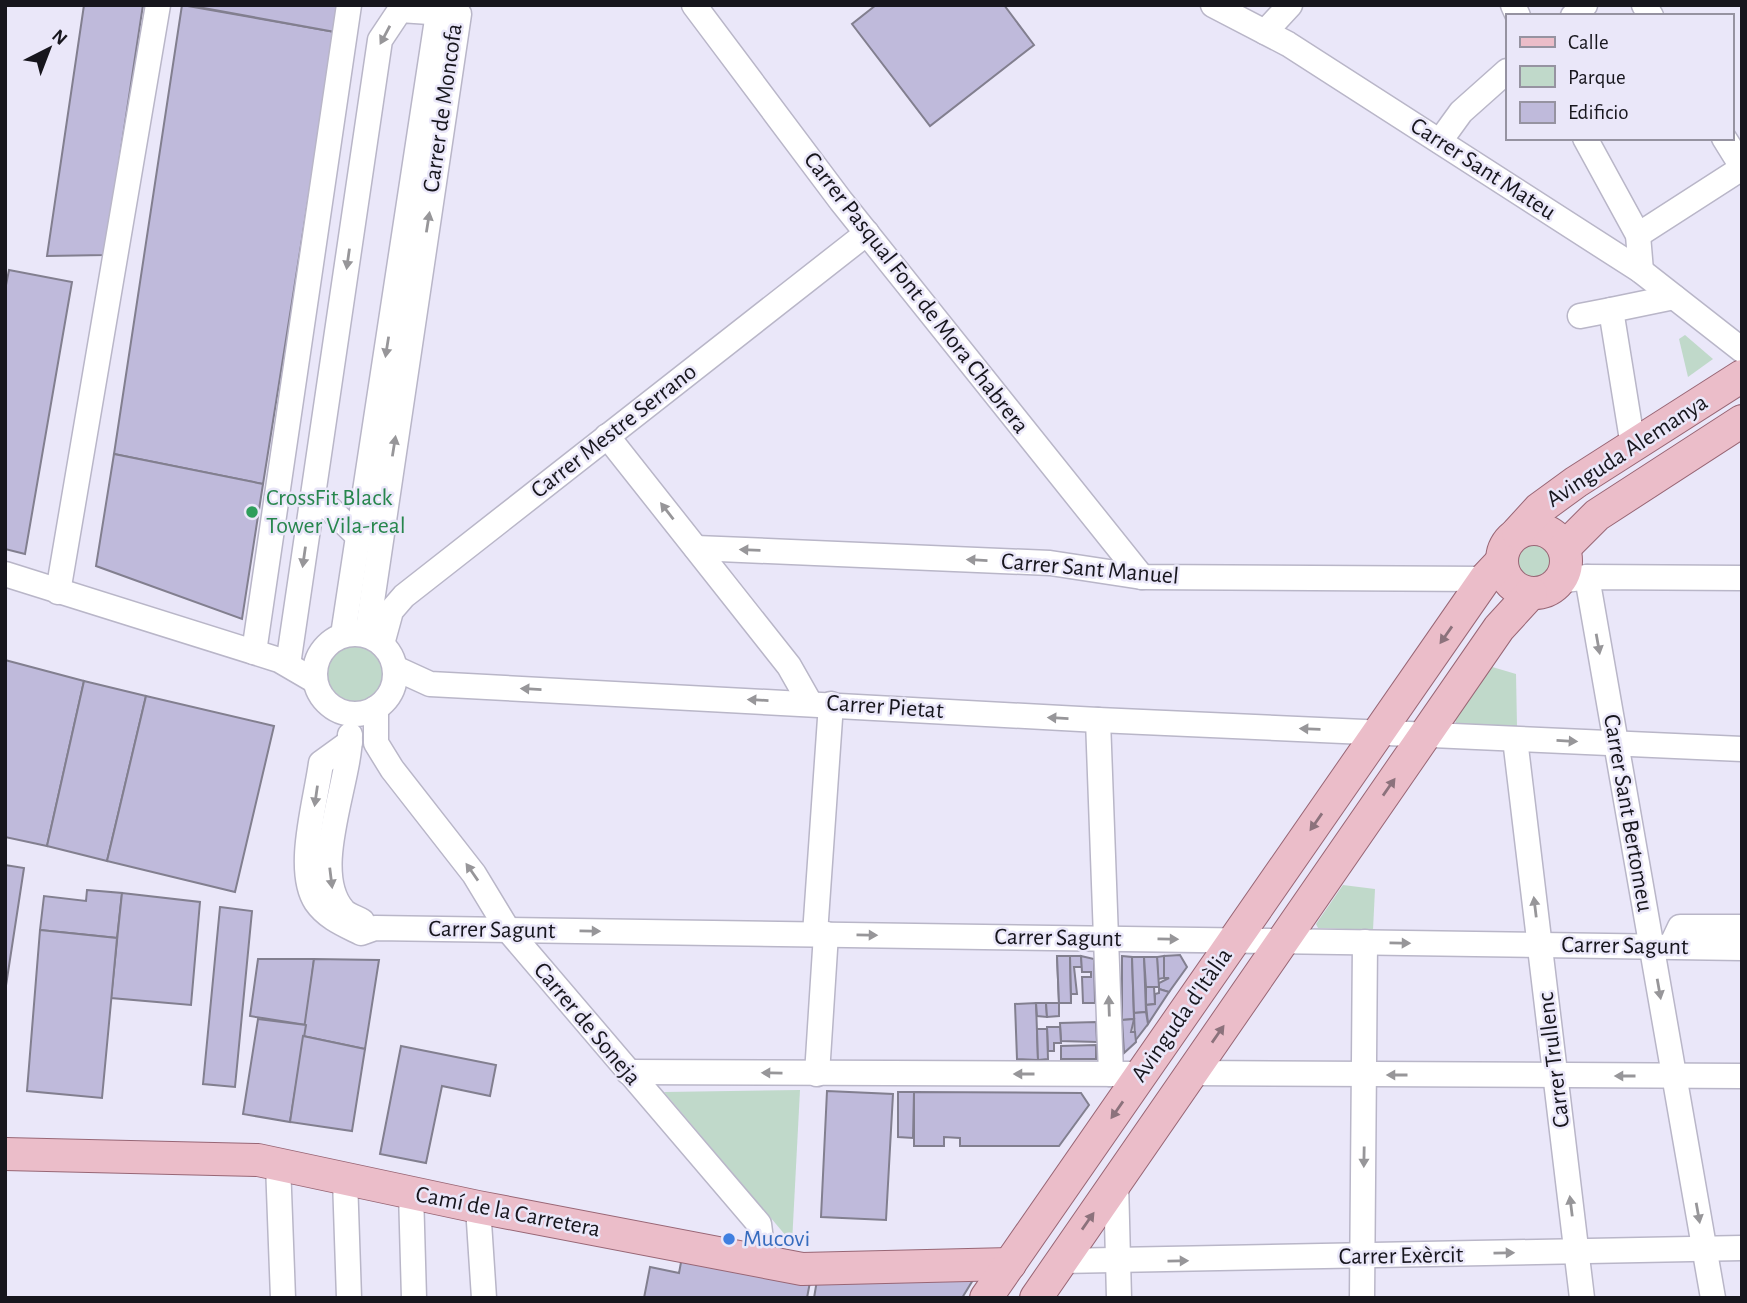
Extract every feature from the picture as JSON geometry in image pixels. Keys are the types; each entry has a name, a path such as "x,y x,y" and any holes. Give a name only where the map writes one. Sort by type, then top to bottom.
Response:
{"main road":[{"name":"Avinguda Alemanya","path":"1518,532 1539,509 1742,376"},
{"name":"Avinguda Alemanya","path":"1564,548 1597,514 1742,421"},
{"path":"1539,529 1558,539 1564,548 1566,565 1559,584 1522,591 1493,570 1506,544 1518,532 1539,529"},
{"name":"Avinguda d'Itàlia","path":"986,1298 1010,1264 1126,1074 1235,940 1493,570"},
{"name":"Avinguda d'Itàlia","path":"1036,1298 1499,628 1559,584"},
{"name":"Camí de la Carretera","path":"5,1154 258,1160 478,1207 802,1269 1010,1264"}],"street":[{"path":"58,592 158,5"},
{"path":"254,652 349,5"},
{"name":"Carrer Pasqual Font de Mora Chabrera","path":"694,5 867,233 1142,578"},
{"name":"Carrer Sant Mateu","path":"1213,5 1265,32 1641,271 1742,350"},
{"path":"1265,32 1290,5"},
{"path":"284,659 312,500 380,40 400,10 438,13"},
{"name":"Carrer de Moncofa","path":"438,13 459,14 364,638 358,536 438,13"},
{"path":"1440,141 1461,112 1506,72"},
{"path":"1586,140 1638,235 1641,271"},
{"path":"1638,235 1742,168 1725,140"},
{"name":"Carrer Mestre Serrano","path":"364,638 404,596 867,233"},
{"path":"1580,316 1674,296"},
{"path":"1611,310 1633,446"},
{"path":"607,436 820,703 817,1074"},
{"path":"312,500 330,509 358,536"},
{"name":"Carrer Sant Manuel","path":"696,548 1050,563 1142,578 1493,570"},
{"path":"5,574 254,652 284,659 320,654"},
{"path":"1559,584 1742,578"},
{"name":"Carrer Sant Bertomeu","path":"1559,584 1615,743 1661,946 1674,1076 1713,1298"},
{"path":"284,659 315,681 327,703 349,714 376,708 391,691 395,668 364,638 330,642 320,654 315,681"},
{"name":"Carrer Pietat","path":"395,668 430,684 1098,720 1378,732"},
{"name":"Carrer de Soneja","path":"376,708 376,743 392,769 474,874 508,930 759,1224 764,1263"},
{"name":"Carrer Sagunt","path":"349,714 350,742 330,859 331,887 344,911 375,928 1742,948"},
{"path":"628,1072 1126,1074 1106,938 1098,720"},
{"path":"1378,732 1742,749"},
{"name":"Carrer Trullenc","path":"1515,739 1582,1298"},
{"path":"1661,946 1680,927 1742,927"},
{"path":"1362,1298 1365,942"},
{"path":"1191,1073 1742,1076"},
{"path":"278,1164 283,1298"},
{"path":"345,1179 349,1298"},
{"path":"1115,1182 1119,1298"},
{"path":"411,1192 414,1298"},
{"path":"478,1207 484,1298"},
{"name":"Carrer Exèrcit","path":"1061,1261 1742,1248"}],"green space":[{"path":"1685,335 1713,359 1688,377 1679,339"},
{"path":"1534,541 1547,547 1553,560 1547,573 1534,579 1521,573 1515,560 1521,547"},
{"path":"347,645 359,645 375,654 382,664 382,688 375,698 359,707 347,707 336,702 327,693 322,682 322,670 327,659 336,650"},
{"path":"1489,666 1516,674 1517,727 1464,727 1456,723 1454,717"},
{"path":"1343,885 1375,889 1373,930 1318,928 1316,924"},
{"path":"800,1090 792,1243 664,1092"}],"building":[{"path":"84,5 143,5 105,255 47,256"},
{"path":"182,5 335,32 263,484 114,454"},
{"path":"187,5 339,5 335,32"},
{"path":"876,5 1004,5 1034,45 930,126 852,24"},
{"path":"9,270 72,282 25,554 5,549 5,290"},
{"path":"114,454 263,484 242,619 96,566"},
{"path":"5,660 84,681 47,846 5,837"},
{"path":"84,681 146,696 107,861 47,846"},
{"path":"146,696 274,726 235,892 107,861"},
{"path":"5,865 24,868 5,992"},
{"path":"87,890 122,893 117,938 40,930 44,896 86,901"},
{"path":"122,893 200,902 191,1005 111,998"},
{"path":"220,907 252,911 235,1087 203,1084"},
{"path":"40,930 117,938 102,1098 27,1091"},
{"path":"1180,955 1187,967 1169,992 1159,989 1159,983 1169,978 1164,978 1164,956"},
{"path":"1057,956 1070,956 1071,1003 1059,1003"},
{"path":"1057,956 1070,956 1071,1003 1059,1003"},
{"path":"1070,956 1081,956 1082,967 1074,967 1077,994 1071,994"},
{"path":"1081,956 1094,959 1095,1003 1083,1003 1082,977 1091,977 1091,972 1082,972"},
{"path":"1122,956 1132,957 1134,1019 1122,1020"},
{"path":"1164,956 1164,978 1158,979 1157,957"},
{"path":"1132,957 1144,957 1146,1012 1134,1013"},
{"path":"1144,957 1157,957 1159,987 1146,987"},
{"path":"258,959 314,959 306,1025 250,1016"},
{"path":"314,959 379,960 365,1049 303,1036"},
{"path":"1146,987 1154,987 1155,1004 1146,1005"},
{"path":"1159,989 1169,992 1148,1024 1146,1005 1155,1004 1155,994 1159,993"},
{"path":"1036,1003 1038,1060 1017,1059 1015,1004"},
{"path":"1036,1003 1046,1003 1047,1017 1037,1016"},
{"path":"1046,1003 1059,1003 1059,1016 1047,1017"},
{"path":"1146,1012 1148,1024 1135,1041 1134,1013"},
{"path":"258,1019 306,1025 290,1122 243,1114"},
{"path":"1134,1019 1131,1032 1135,1032 1136,1042 1124,1053 1122,1020"},
{"path":"1096,1022 1097,1042 1061,1041 1060,1023"},
{"path":"1047,1027 1060,1027 1061,1043 1054,1043 1054,1051 1048,1051"},
{"path":"1037,1029 1047,1029 1048,1059 1038,1060"},
{"path":"303,1036 365,1049 352,1131 290,1122"},
{"path":"1096,1045 1096,1059 1061,1059 1061,1046"},
{"path":"401,1046 496,1065 490,1096 442,1086 426,1163 380,1154"},
{"path":"827,1091 893,1094 886,1220 821,1217"},
{"path":"898,1092 914,1092 913,1138 898,1137"},
{"path":"914,1092 1081,1093 1089,1105 1059,1146 960,1146 960,1138 944,1137 944,1146 914,1146"},
{"path":"682,1257 810,1282 807,1298 644,1298 650,1267 679,1273"},
{"path":"817,1280 973,1280 962,1298 814,1298"}],"place":[{"name":"CrossFit Black Tower Vila-real","path":"252,512"},
{"name":"Mucovi","path":"729,1239"}]}
